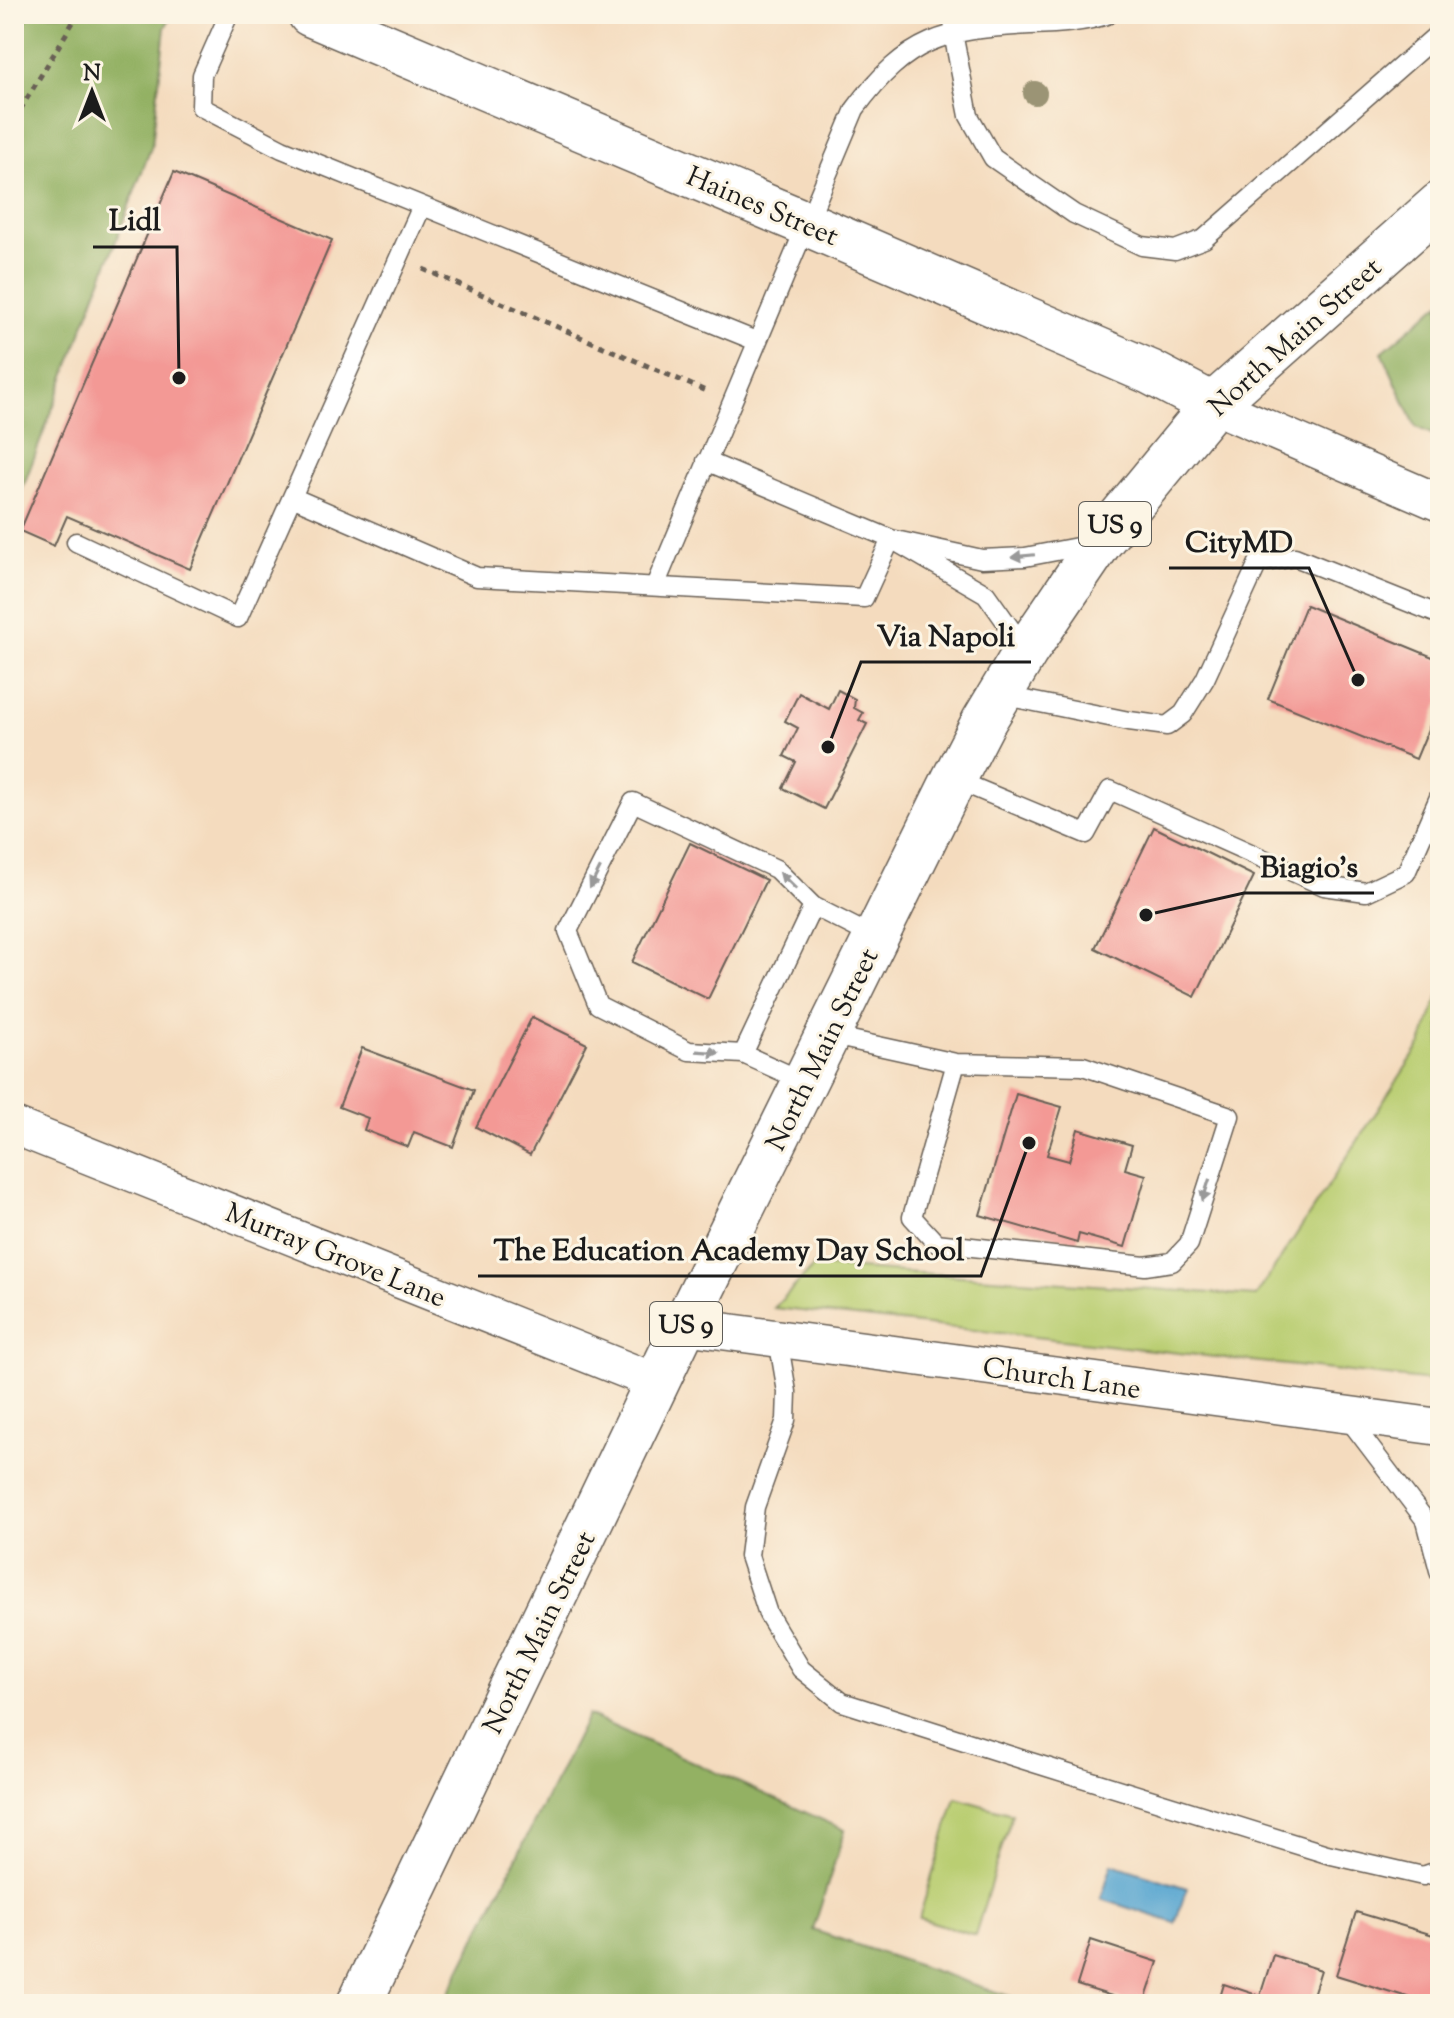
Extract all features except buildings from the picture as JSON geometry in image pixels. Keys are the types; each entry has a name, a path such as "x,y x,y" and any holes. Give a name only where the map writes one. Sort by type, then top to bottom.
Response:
{"main road":[{"name":"Haines Street","path":"310,14 1150,372 1213,405"},
{"name":"North Main Street","path":"359,2004 684,1326 954,779 1026,651 1100,542 1213,405 1440,204"}],"street":[{"path":"1213,405 1440,503"},
{"name":"Murray Grove Lane","path":"14,1126 659,1383"},
{"name":"Church Lane","path":"684,1326 1440,1427"}],"lane":[{"path":"229,14 202,75 201,107 282,149 756,341"},
{"path":"955,14 953,33 969,116 993,158 1074,214 1142,246 1175,250 1204,239 1440,32"},
{"path":"655,586 805,223 855,109 877,79 913,49 953,33 976,28 1063,24 1109,14"},
{"path":"76,542 238,618 422,206"},
{"path":"706,461 891,539 986,594 1026,651"},
{"path":"292,497 477,577 864,598 891,539"},
{"path":"891,539 982,559 1025,557 1100,542"},
{"path":"1000,695 1167,726 1183,714 1205,679 1258,563 1295,557 1440,615"},
{"path":"954,779 1086,834 1110,790 1324,886 1366,892 1406,873 1440,795"},
{"path":"805,1082 743,1054 689,1051 598,1005 568,931 633,802 776,869 813,906 876,938"},
{"path":"743,1054 813,906"},
{"path":"828,1035 956,1063 1083,1066 1230,1116 1189,1244 1172,1262 1145,1266 936,1243 912,1217 956,1063"},
{"path":"778,1339 787,1392 786,1420 755,1507 749,1556 768,1614 801,1669 842,1702 1327,1854 1423,1876 1440,1870"},
{"path":"1345,1414 1426,1521 1440,1574"}],"path":[{"path":"14,120 78,14"},
{"path":"415,266 708,392"}],"green space":[{"path":"30,14 172,14 165,28 152,145 14,511 14,40"},
{"path":"1440,303 1440,438 1416,427 1382,352"},
{"path":"1440,993 1440,1382 774,1308 814,1266 1256,1296 1421,1044"},
{"path":"588,1715 845,1830 813,1930 1032,2004 443,2004"},
{"path":"956,1798 1012,1814 975,1935 919,1918"}],"water":[{"path":"1112,1864 1187,1888 1175,1923 1101,1899"}],"place":[{"name":"Lidl","path":"179,378"},
{"name":"CityMD","path":"1358,680"},
{"name":"Via Napoli","path":"828,747"},
{"name":"Biagio's","path":"1146,915"},
{"name":"The Education Academy Day School","path":"1029,1143"}]}
